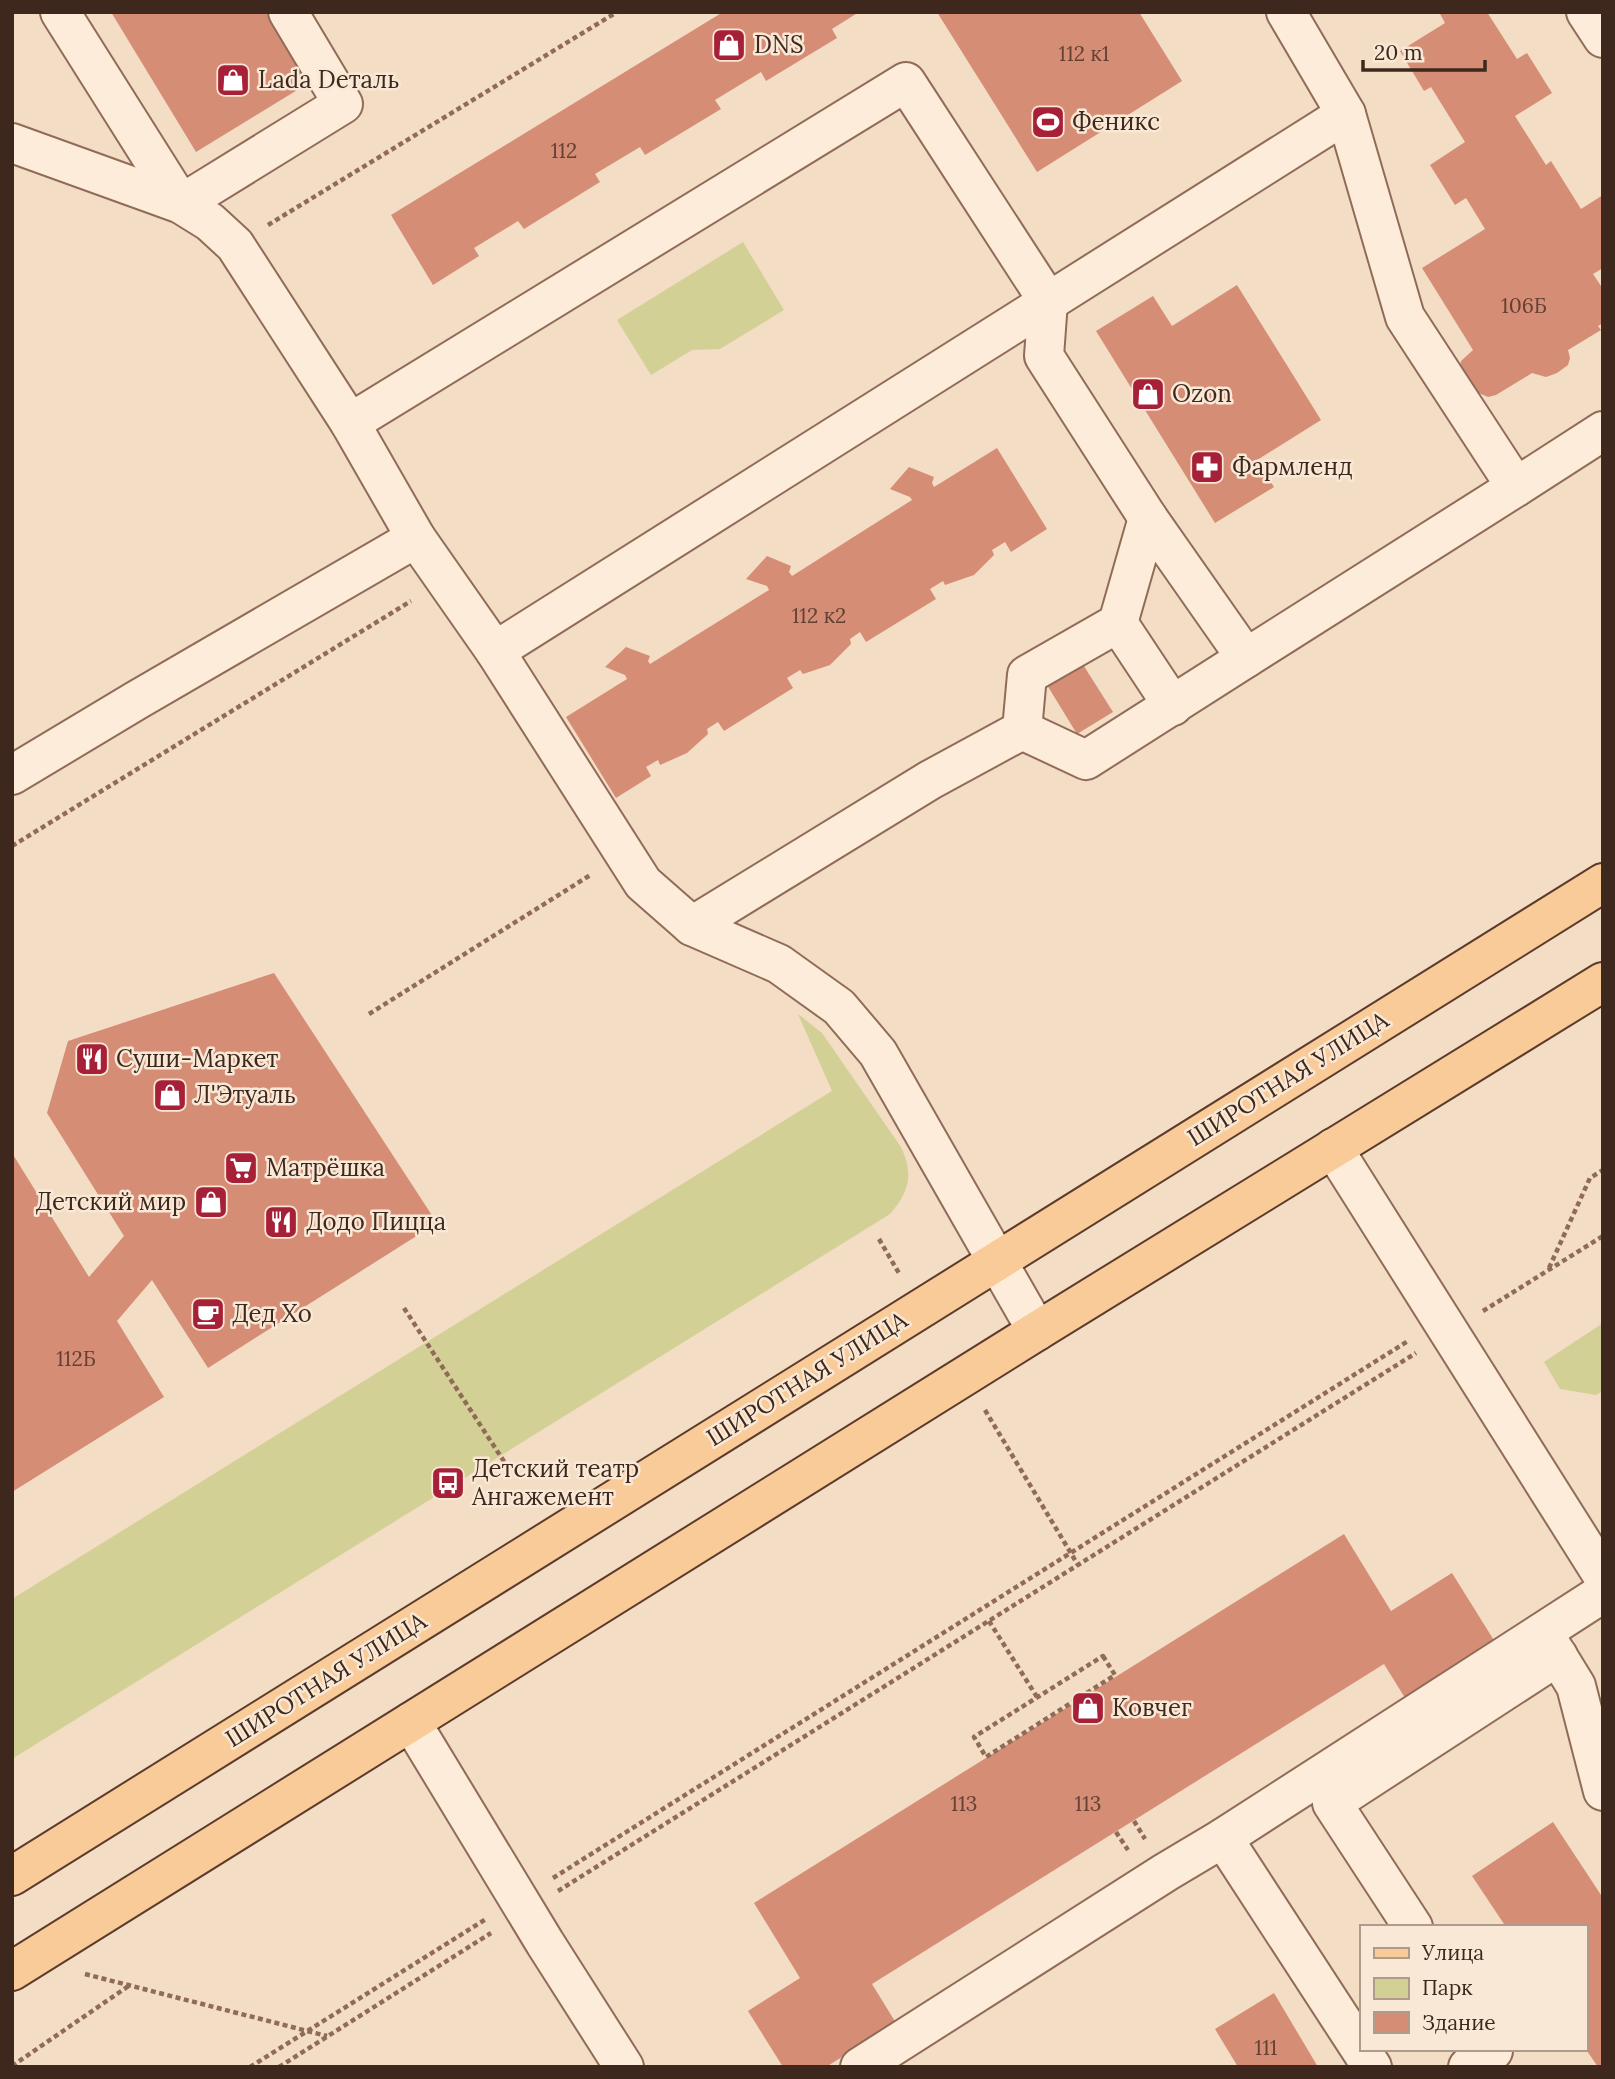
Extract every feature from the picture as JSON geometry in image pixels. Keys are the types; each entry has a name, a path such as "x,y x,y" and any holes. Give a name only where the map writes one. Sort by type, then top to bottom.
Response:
{"main road":[{"name":"ШИРОТНАЯ УЛИЦА","path":"12,1877 1603,883"},
{"path":"21,1966 1037,1331 1603,982"}],"street":[{"path":"61,12 181,204"},
{"path":"181,204 343,104 288,12"},
{"path":"1286,12 1346,114 1405,317 1516,487"},
{"path":"1586,12 1603,38"},
{"path":"350,423 906,82 1048,301 1044,356 1147,518 1246,658"},
{"path":"495,651 1346,114"},
{"path":"12,143 181,204 210,222 235,245 350,423 416,538 495,651 643,883 692,926 779,964 839,1007 878,1053 1037,1331"},
{"path":"1022,730 1086,761 1603,431"},
{"path":"1022,730 1027,675 1118,623 1147,518"},
{"path":"12,775 136,699 416,538"},
{"path":"1118,623 1173,706"},
{"path":"692,926 930,780 1022,730"},
{"path":"1333,1148 1603,1576"},
{"path":"1412,1925 1332,1803 1550,1644 1603,1593"},
{"path":"1550,1644 1576,1686 1603,1791"},
{"path":"860,2067 1166,1872 1550,1644"},
{"path":"411,1722 624,2067"},
{"path":"1223,1838 1360,2049"},
{"path":"1362,2051 1372,2067"}],"path":[{"path":"235,245 617,12"},
{"path":"12,846 445,579"},
{"path":"369,1014 624,853"},
{"path":"1549,1269 1590,1178 1603,1170"},
{"path":"279,2067 523,1905 1072,1554 1446,1326 1603,1236"},
{"path":"404,1308 505,1463"},
{"path":"250,2067 523,1905 989,1621 1446,1326"},
{"path":"980,1402 1078,1565"},
{"path":"989,1621 1037,1698"},
{"path":"1103,1656 1115,1675 986,1757 974,1737 1037,1698 1103,1656"},
{"path":"1134,1821 1145,1840"},
{"path":"1116,1832 1128,1850"},
{"path":"21,1966 130,1985 328,2036"},
{"path":"12,2066 130,1985"}],"green space":[{"path":"743,242 784,310 720,349 692,350 651,375 617,320"},
{"path":"798,1014 822,1033 901,1147 907,1166 908,1182 902,1198 890,1214 12,1759 12,1599 832,1091"},
{"path":"1603,1323 1603,1391 1596,1395 1560,1389 1544,1362"}],"building":[{"path":"111,12 270,12 312,81 196,152"},
{"path":"723,12 859,12 832,29 837,38 766,81 761,72 715,100 721,109 645,155 640,147 595,174 600,182 524,229 518,221 474,248 479,256 433,285 391,215"},
{"path":"937,12 1139,12 1182,81 1037,172"},
{"path":"1439,12 1487,12 1517,59 1527,53 1552,93 1515,116 1546,165 1551,161 1581,209 1603,195 1603,268 1593,274 1603,289 1603,323 1598,326 1601,330 1568,350 1568,365 1557,373 1546,377 1532,373 1488,397 1474,391 1460,369 1461,361 1473,350 1422,268 1485,229 1466,198 1455,205 1430,165 1465,142 1431,87 1424,91 1400,51 1445,23"},
{"path":"1237,285 1321,420 1257,460 1274,487 1215,523 1096,331 1153,296 1172,326"},
{"path":"997,448 1047,529 1011,552 1005,542 992,550 994,555 974,575 945,585 943,581 930,589 936,599 866,642 860,632 850,639 851,644 830,665 803,674 800,670 787,678 793,688 724,731 718,722 707,729 708,734 687,753 660,765 658,760 646,767 651,776 616,798 566,717 627,679 625,675 605,667 626,647 650,656 650,664 769,590 767,586 746,579 767,556 791,566 789,572 792,576 912,500 890,489 909,467 934,477 934,487"},
{"path":"1082,663 1113,712 1077,734 1047,685"},
{"name":"Матрёшка","path":"274,973 437,1223 208,1368 152,1280 117,1321 164,1397 12,1492 12,1153 89,1277 124,1236 47,1113 68,1041"},
{"path":"1344,1534 1391,1611 1452,1573 1500,1650 1410,1706 1384,1664 872,1984 896,2023 826,2067 783,2067 748,2011 800,1978 754,1903"},
{"path":"1553,1822 1603,1898 1603,2067 1598,2067 1587,2051 1587,1925 1505,1925 1472,1876"},
{"path":"1274,1993 1318,2067 1238,2067 1215,2029"}],"place":[{"name":"DNS","path":"729,45"},
{"name":"Lada Dеталь","path":"233,80"},
{"name":"Феникс","path":"1048,122"},
{"name":"Ozon","path":"1148,394"},
{"name":"Фармленд","path":"1207,467"},
{"name":"Суши-Маркет","path":"92,1059"},
{"name":"Л'Этуаль","path":"170,1095"},
{"name":"Матрёшка","path":"241,1168"},
{"name":"Детский мир","path":"211,1202"},
{"name":"Додо Пицца","path":"281,1222"},
{"name":"Дед Хо","path":"208,1314"},
{"name":"Детский театр Ангажемент","path":"448,1483"},
{"name":"Ковчег","path":"1088,1708"}]}
